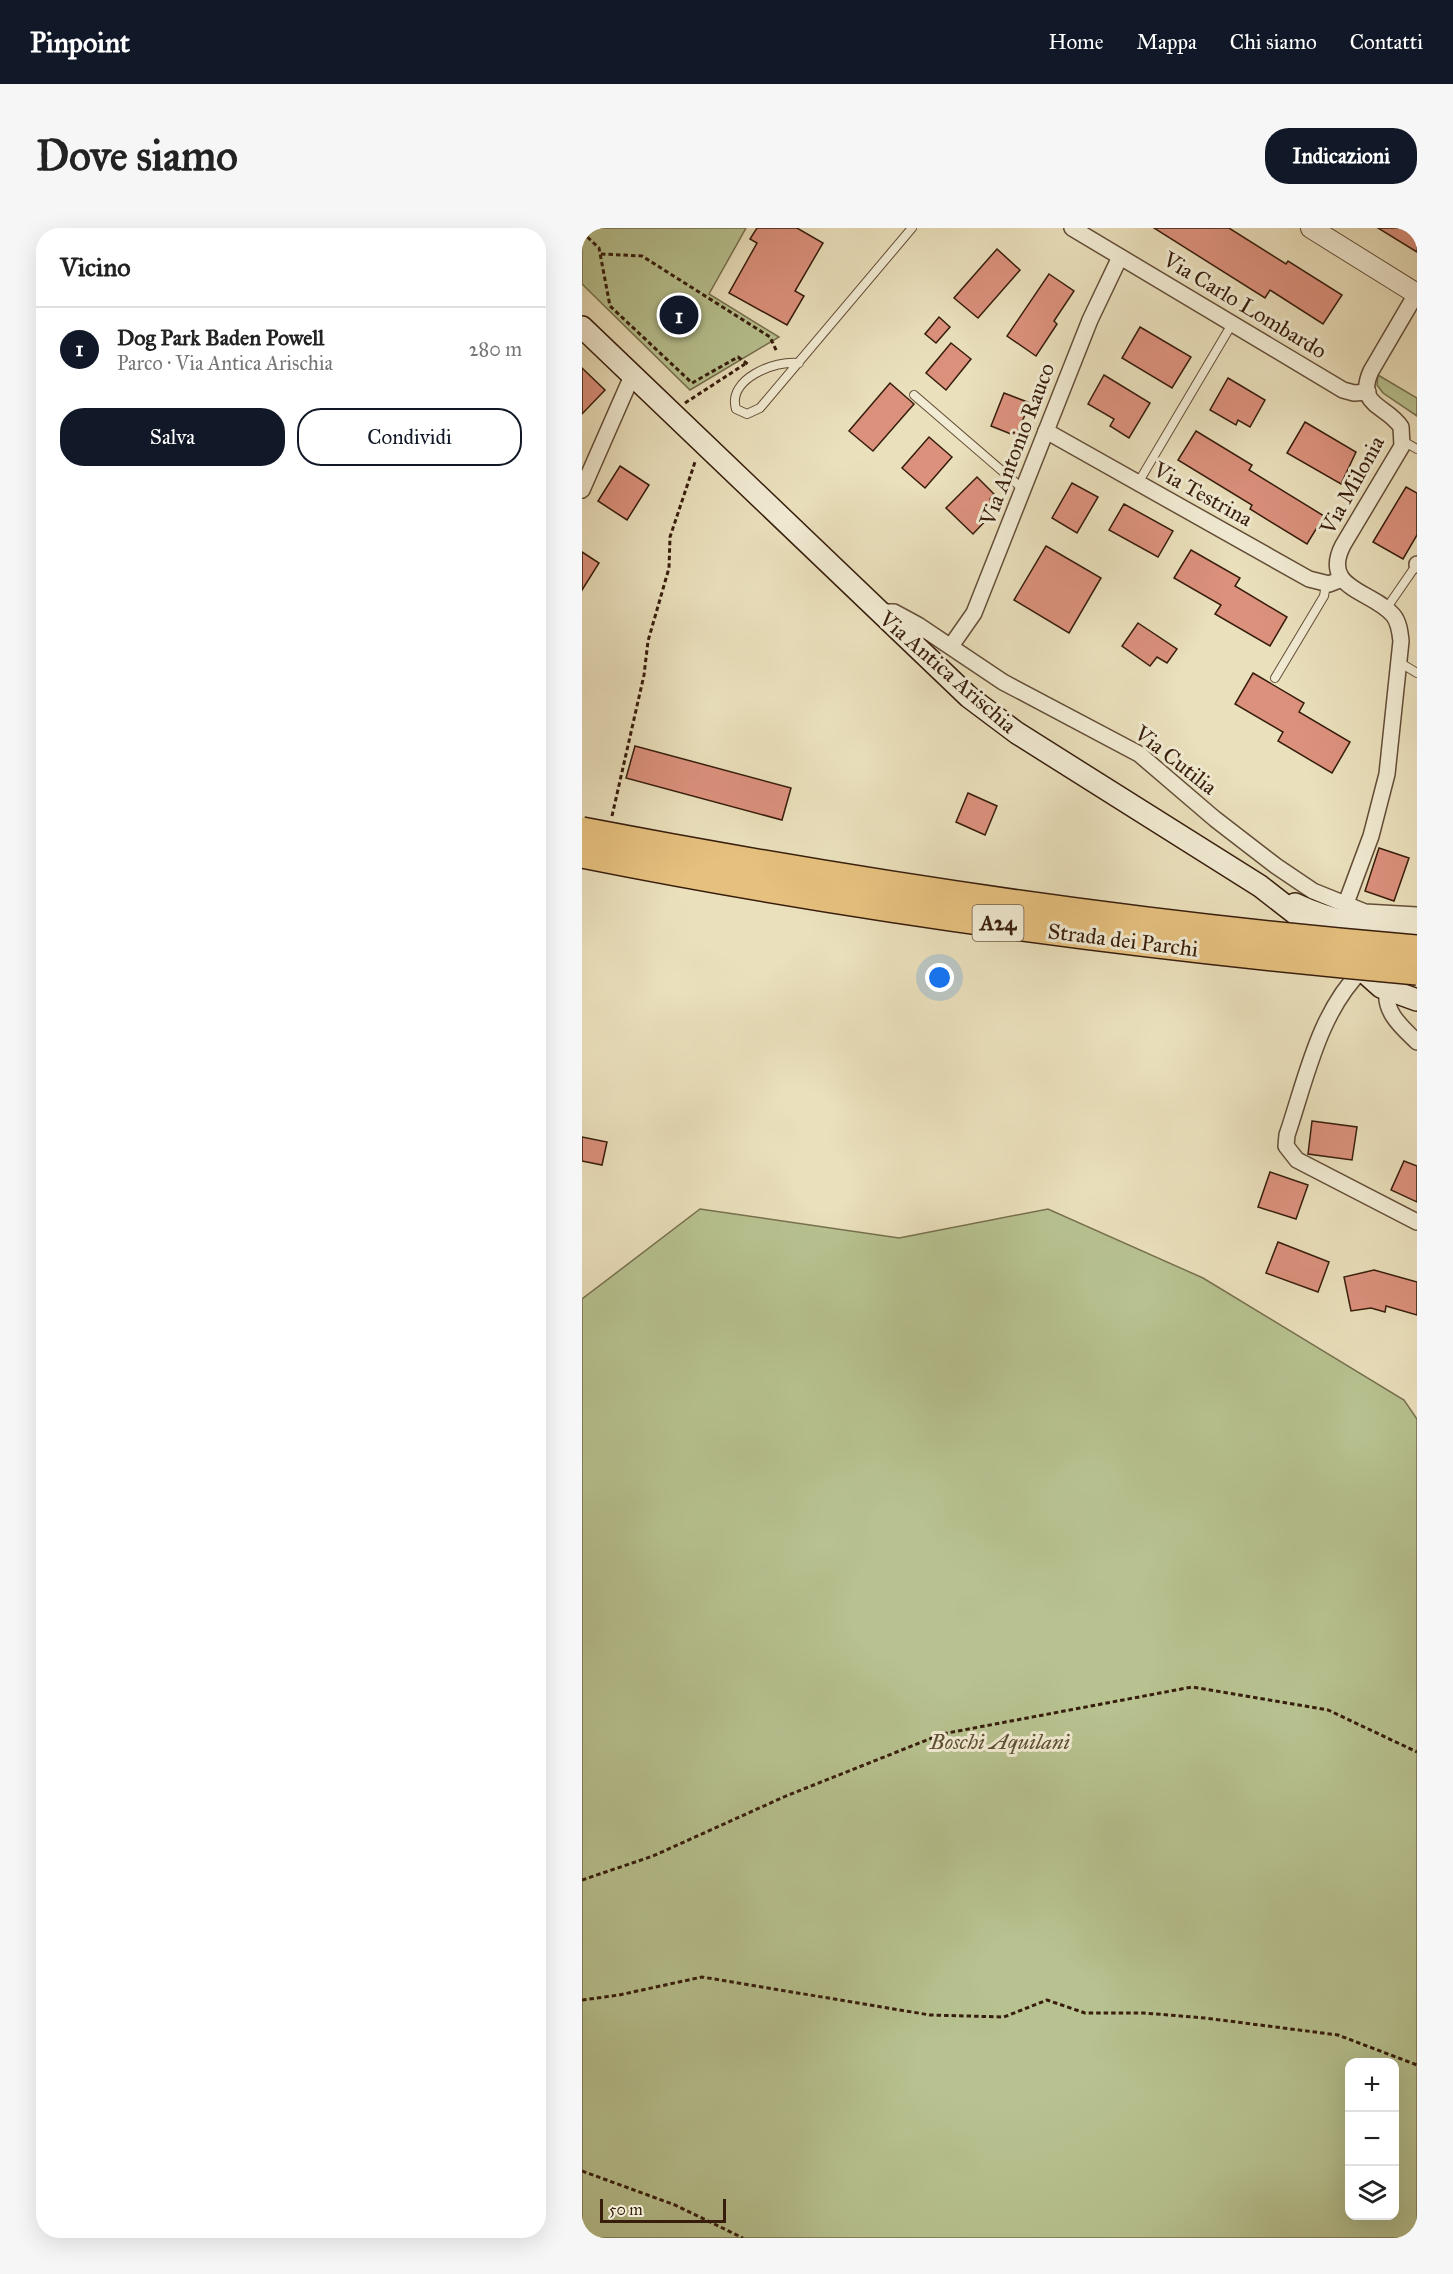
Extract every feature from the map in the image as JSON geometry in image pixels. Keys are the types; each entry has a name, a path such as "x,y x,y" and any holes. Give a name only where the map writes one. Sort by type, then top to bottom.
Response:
{"highway":[{"name":"Strada dei Parchi","path":"582,831 875,883 1079,913 1417,932"},
{"name":"Strada dei Parchi","path":"582,854 765,887 1042,930 1218,952 1417,971"}],"main road":[{"name":"Via Antica Arischia","path":"582,327 935,667 1003,723 1260,886 1319,932 1362,970 1401,995"},
{"path":"1260,886 1324,916 1390,930 1417,932"},
{"path":"1362,970 1360,958 1367,941 1381,932 1390,930"},
{"path":"1401,995 1417,981"}],"street":[{"name":"Via Carlo Lombardo","path":"1072,228 1343,390 1354,393 1368,392"},
{"path":"1311,228 1417,294 1371,370 1368,392"},
{"name":"Via Antonio Rauco","path":"951,646 975,613 1090,320 1120,256"},
{"path":"582,490 632,376"},
{"name":"Via Milonia","path":"1342,579 1338,565 1341,548 1403,441 1398,423 1376,406 1368,392"},
{"name":"Via Testrina","path":"1046,431 1309,579 1326,584"},
{"path":"1326,584 1342,579 1348,586 1386,609 1395,617 1400,629 1399,662 1387,774 1379,809 1345,906"},
{"name":"Via Cutilia","path":"878,612 886,610 899,614 1003,682 1139,754 1276,867 1313,891 1345,906 1377,914 1417,932"},
{"path":"1362,970 1345,988 1331,1011 1287,1135 1286,1146 1297,1160 1417,1222"},
{"path":"1401,995 1387,1001 1390,1012 1417,1042"}],"lane":[{"path":"799,363 782,362 758,371 735,396 734,406 741,413 757,411 799,363 912,228"},
{"path":"1138,483 1232,324"},
{"path":"914,395 1023,489"},
{"path":"1403,441 1417,449"},
{"path":"1386,609 1417,564"},
{"path":"1275,678 1324,596 1326,584"},
{"path":"1399,662 1417,673"}],"path":[{"path":"582,232 599,248 610,306 692,383 738,357 758,371"},
{"path":"600,254 642,256 770,338 782,362"},
{"path":"673,416 685,403 747,363"},
{"path":"610,822 644,675 648,641 669,568 670,537 682,496 694,469 700,442"},
{"path":"582,1880 653,1856 786,1796 942,1734 1192,1688 1328,1710 1417,1752"},
{"path":"582,2000 619,1995 702,1977 930,2015 1004,2017 1047,2000 1085,2013 1143,2013 1205,2018 1338,2035 1417,2066"},
{"path":"582,2171 675,2205 743,2238"}],"green space":[{"path":"582,228 746,228 709,294 779,337 690,390 582,284"},
{"path":"1378,375 1417,398 1417,416 1383,393 1377,385"},
{"name":"Boschi Aquilani","path":"700,1209 899,1238 1048,1209 1203,1278 1404,1400 1417,1419 1417,2238 582,2238 582,1299"}],"building":[{"path":"757,228 797,228 823,243 795,291 804,296 787,325 729,293 757,243 750,239"},
{"path":"1154,228 1229,228 1286,264 1288,261 1342,295 1323,324 1270,290 1265,298"},
{"path":"1378,228 1417,228 1417,252"},
{"path":"997,249 1020,270 978,318 954,298"},
{"path":"1049,274 1074,291 1054,321 1057,324 1036,356 1007,336"},
{"path":"939,317 950,327 936,343 925,334"},
{"path":"1140,327 1191,357 1172,388 1122,358"},
{"path":"951,343 971,359 946,390 926,373"},
{"path":"582,368 605,390 582,414"},
{"path":"1104,375 1150,403 1129,438 1110,426 1114,419 1088,404"},
{"path":"1228,378 1265,400 1250,427 1238,420 1236,425 1210,410"},
{"path":"890,383 914,404 873,451 849,431"},
{"path":"1004,393 1030,403 1016,436 991,426"},
{"path":"1305,422 1356,452 1341,484 1287,453"},
{"path":"1196,431 1252,465 1249,470 1324,516 1307,544 1250,509 1252,505 1178,460"},
{"path":"929,437 952,457 925,488 902,468"},
{"path":"620,466 649,485 627,520 598,501"},
{"path":"977,477 994,494 990,499 995,504 988,512 991,515 973,534 946,508"},
{"path":"1072,483 1098,497 1077,533 1052,518"},
{"path":"1406,487 1417,493 1417,535 1403,559 1373,542"},
{"path":"1124,504 1173,531 1158,557 1109,530"},
{"path":"1046,546 1101,578 1069,633 1014,600"},
{"path":"1191,550 1240,578 1235,586 1287,617 1270,646 1215,614 1221,605 1174,578"},
{"path":"582,552 599,563 582,590"},
{"path":"1138,623 1177,649 1167,663 1157,657 1150,666 1122,646"},
{"path":"1253,673 1304,703 1299,712 1350,742 1332,773 1278,741 1283,732 1235,704"},
{"path":"635,746 791,788 782,820 626,778"},
{"path":"968,793 997,806 985,835 956,822"},
{"path":"1379,848 1409,858 1394,901 1365,891"},
{"path":"1312,1121 1357,1127 1352,1160 1308,1154"},
{"path":"582,1137 607,1142 602,1165 582,1161"},
{"path":"1404,1161 1417,1166 1417,1202 1391,1190"},
{"path":"1270,1172 1308,1185 1296,1219 1258,1207"},
{"path":"1278,1242 1329,1262 1318,1292 1266,1273"},
{"path":"1374,1270 1417,1282 1417,1315 1386,1306 1385,1312 1371,1308 1351,1311 1344,1277"}],"place":[{"name":"Dog Park Baden Powell","path":"679,315"}]}
